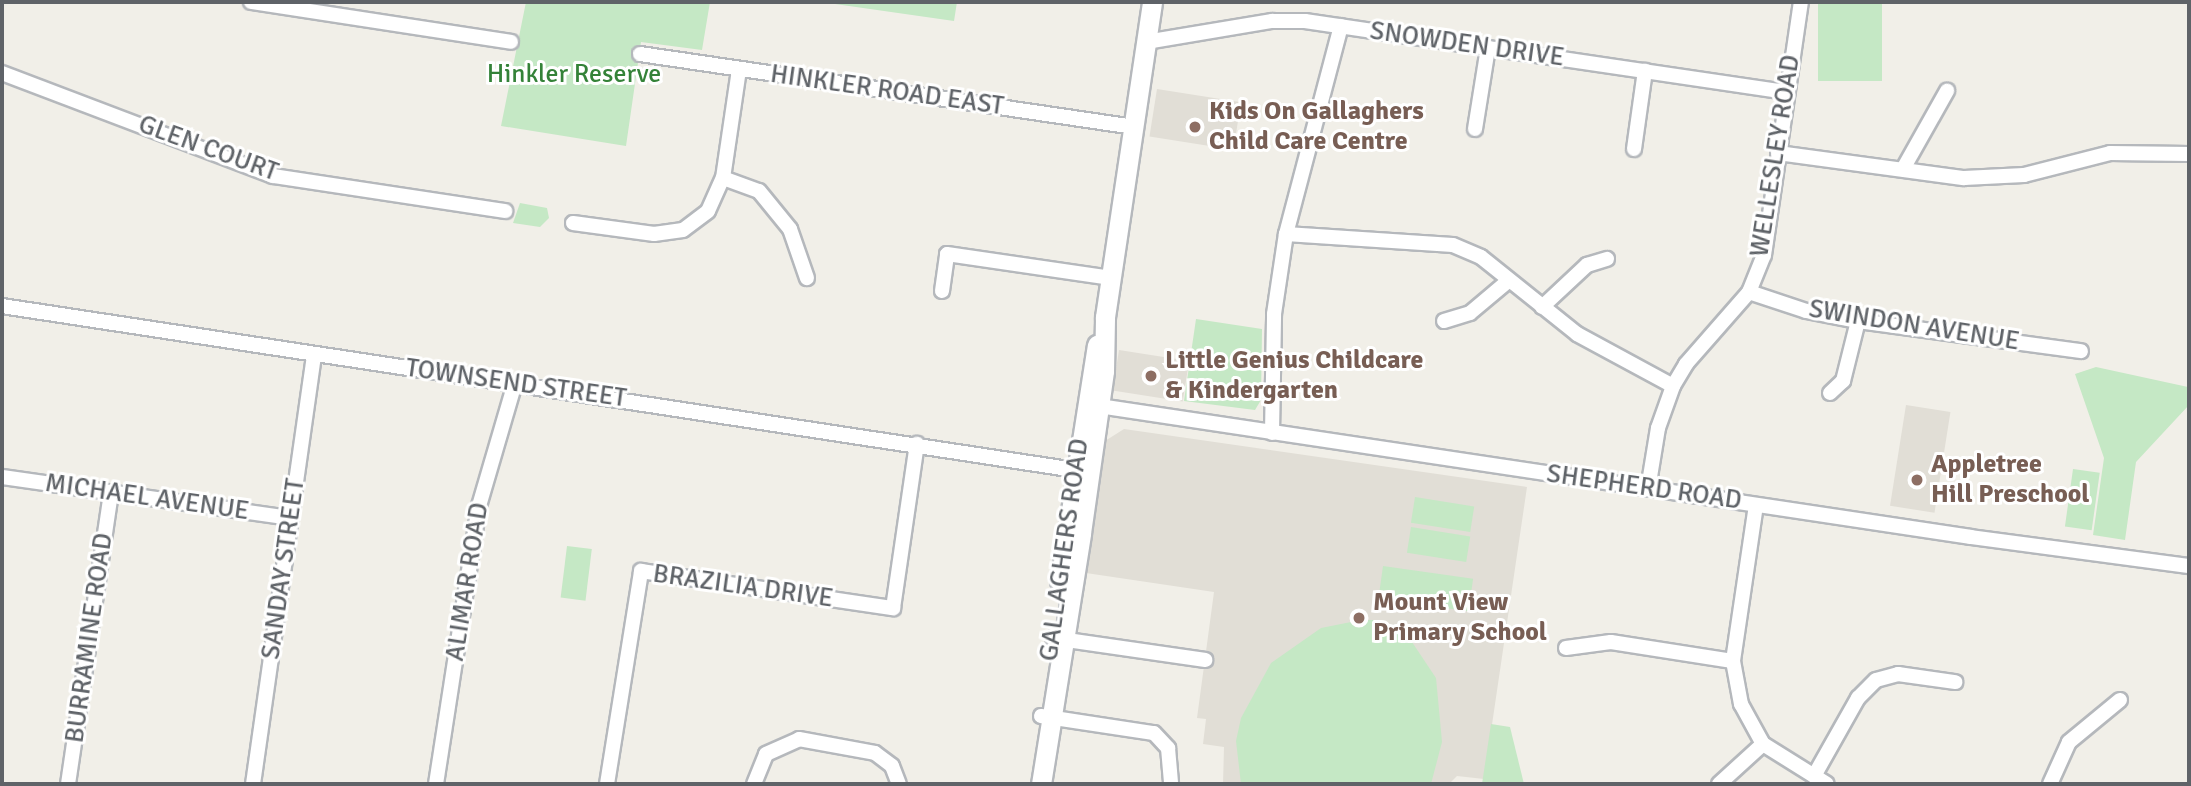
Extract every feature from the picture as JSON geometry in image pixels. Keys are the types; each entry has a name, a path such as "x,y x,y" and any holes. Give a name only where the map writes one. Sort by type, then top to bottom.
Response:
{"street":[{"path":"251,2 297,6 511,43"},
{"name":"GALLAGHERS ROAD","path":"1031,784 1046,717 1152,2"},
{"name":"WELLESLEY ROAD","path":"1648,489 1658,428 1673,386 1686,364 1749,292 1764,255 1801,2"},
{"name":"SNOWDEN DRIVE","path":"1146,42 1272,21 1341,26 1787,92"},
{"path":"1272,433 1274,314 1286,234 1341,26"},
{"path":"1475,129 1488,48"},
{"name":"HINKLER ROAD EAST","path":"640,54 1134,127"},
{"path":"573,223 654,234 683,230 708,211 723,178 739,69"},
{"path":"1634,149 1645,71"},
{"name":"GLEN COURT","path":"2,73 273,176 505,211"},
{"path":"1903,169 1947,91"},
{"path":"1778,153 1964,178 2024,175 2110,153 2189,154"},
{"path":"723,178 759,191 790,229 807,278"},
{"path":"1286,234 1453,245 1481,257 1508,281 1598,347 1673,386"},
{"path":"942,291 947,254 1111,278"},
{"path":"1542,307 1587,265 1607,258"},
{"path":"1444,321 1470,313 1508,281"},
{"name":"SWINDON AVENUE","path":"1749,292 1806,311 1858,321 2081,351"},
{"name":"TOWNSEND STREET","path":"2,306 1076,466"},
{"path":"1830,393 1843,381 1858,321"},
{"name":"SANDAY STREET","path":"253,784 314,354"},
{"name":"ALIMAR ROAD","path":"436,784 479,506 514,383"},
{"name":"GALLAGHERS ROAD","path":"1058,638 1076,466 1092,405"},
{"name":"SHEPHERD ROAD","path":"1092,405 1756,505 2189,566"},
{"name":"BRAZILIA DRIVE","path":"607,784 641,571 893,608 917,444"},
{"name":"MICHAEL AVENUE","path":"2,477 291,518"},
{"name":"BURRAMINE ROAD","path":"68,784 111,492"},
{"path":"1756,505 1733,661 1741,704 1763,744 1827,784"},
{"path":"1058,638 1205,660"},
{"path":"1566,648 1611,642 1733,661"},
{"path":"1814,776 1858,698 1875,680 1898,674 1955,682"},
{"path":"2050,784 2068,742 2120,700"},
{"path":"1046,717 1161,736 1168,748 1171,784"},
{"name":"GALLAGHERS ROAD","path":"1041,784 1046,717"},
{"path":"754,784 766,754 799,738 875,753 892,766 899,784"},
{"path":"1719,784 1763,744"}],"shaded area":[{"name":"Kids On Gallaghers Child Care Centre","path":"1157,89 1241,102 1233,150 1149,136"},
{"name":"Little Genius Childcare & Kindergarten","path":"1119,350 1189,361 1183,402 1113,390"},
{"name":"Appletree Hill Preschool","path":"1906,405 1950,412 1934,513 1890,506"},
{"name":"Mount View Primary School","path":"1124,429 1527,487 1484,779 1457,776 1449,784 1223,784 1224,747 1203,744 1206,719 1197,718 1214,592 1086,573 1105,441"}],"green space":[{"name":"Hinkler Reserve","path":"526,2 710,2 702,50 641,42 626,146 501,126"},
{"path":"821,2 957,2 954,21"},
{"path":"1818,2 1882,2 1882,81 1818,81"},
{"path":"520,203 547,208 549,218 540,227 513,223"},
{"path":"1196,319 1262,329 1261,400 1255,410 1184,401"},
{"path":"2096,367 2188,387 2189,405 2136,462 2125,540 2093,535 2104,458 2075,374"},
{"path":"2073,469 2100,473 2092,530 2065,526"},
{"path":"1415,497 1474,506 1470,532 1411,523"},
{"path":"1411,527 1470,536 1466,562 1407,553"},
{"path":"567,546 592,549 585,601 561,598"},
{"path":"1383,566 1473,579 1469,611 1378,599"},
{"path":"1361,620 1378,620 1406,633 1436,678 1442,742 1431,784 1241,784 1236,741 1241,718 1271,663 1321,628"},
{"path":"1491,724 1510,727 1524,784 1482,784"}],"place":[{"name":"Kids On Gallaghers Child Care Centre","path":"1195,127"},
{"name":"Little Genius Childcare & Kindergarten","path":"1151,376"},
{"name":"Appletree Hill Preschool","path":"1917,480"},
{"name":"Mount View Primary School","path":"1359,618"}]}
